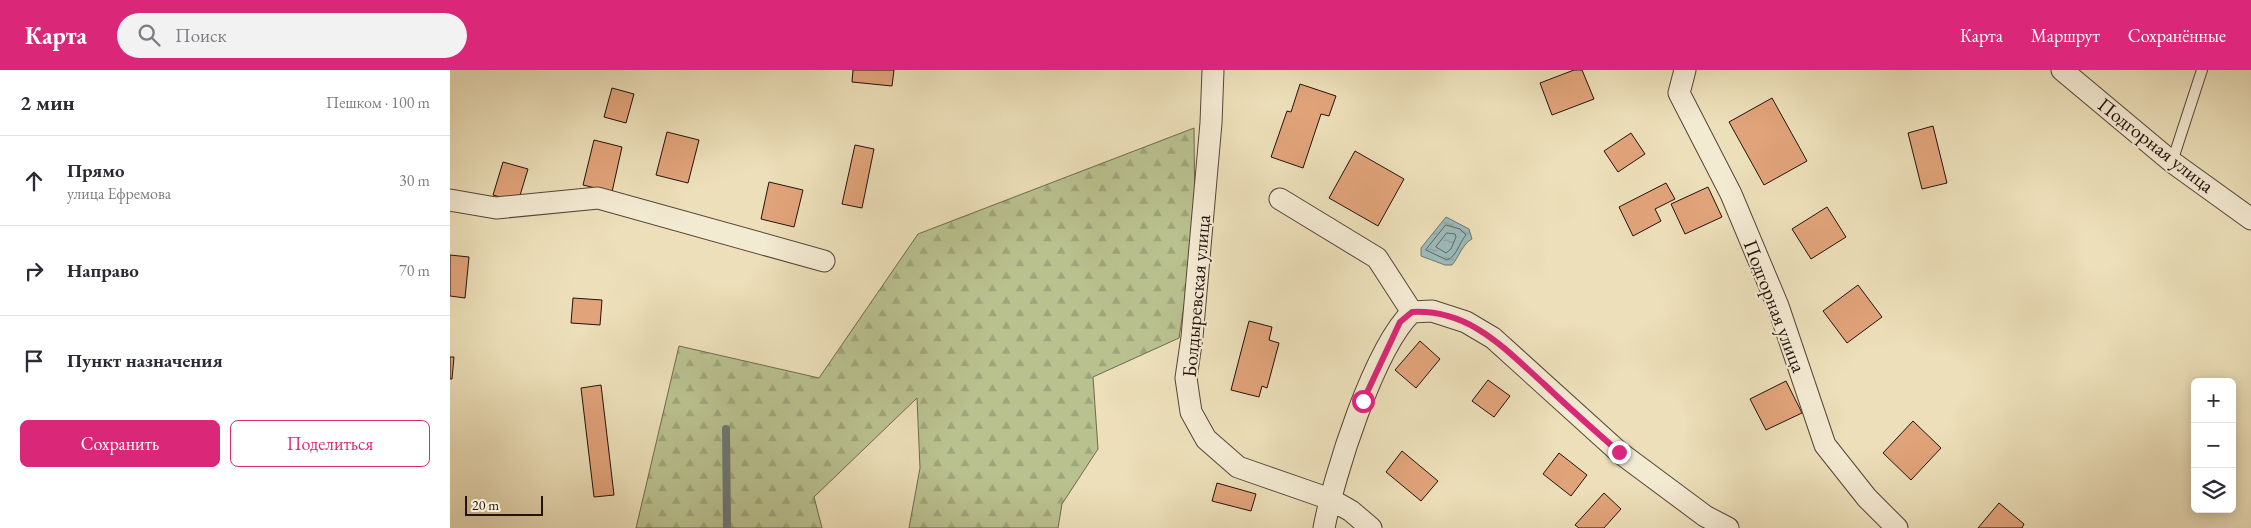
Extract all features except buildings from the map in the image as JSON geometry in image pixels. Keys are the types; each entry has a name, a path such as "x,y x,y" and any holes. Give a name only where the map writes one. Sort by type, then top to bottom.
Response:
{"street":[{"name":"Болдыревская улица","path":"1213,70 1192,337 1186,378 1191,412 1206,439 1238,467 1330,499 1351,511 1371,528"},
{"name":"Подгорная улица","path":"1685,70 1679,93 1731,194 1778,306 1825,445 1867,498 1897,528"},
{"name":"Подгорная улица","path":"2062,70 2172,162 2251,219"},
{"path":"450,200 496,208 598,198 824,261"},
{"path":"1280,199 1377,258 1412,312"},
{"path":"1324,528 1330,499 1363,401 1400,322 1412,312 1432,311 1466,322 1492,338 1619,452 1705,516 1728,528"}],"lane":[{"path":"2172,162 2202,70"}],"green space":[{"path":"1194,128 1195,235 1179,338 1093,377 1098,449 1062,504 1058,528 909,528 920,468 917,398 814,497 822,528 636,528 679,346 819,378 918,234"}],"water":[{"path":"1446,217 1469,229 1472,239 1452,265 1445,265 1421,256 1421,248"}],"waterway":[{"path":"726,429 727,528"}],"route":[{"path":"1363,401 1400,322 1412,312 1432,311 1466,322 1492,338 1619,452"}]}
